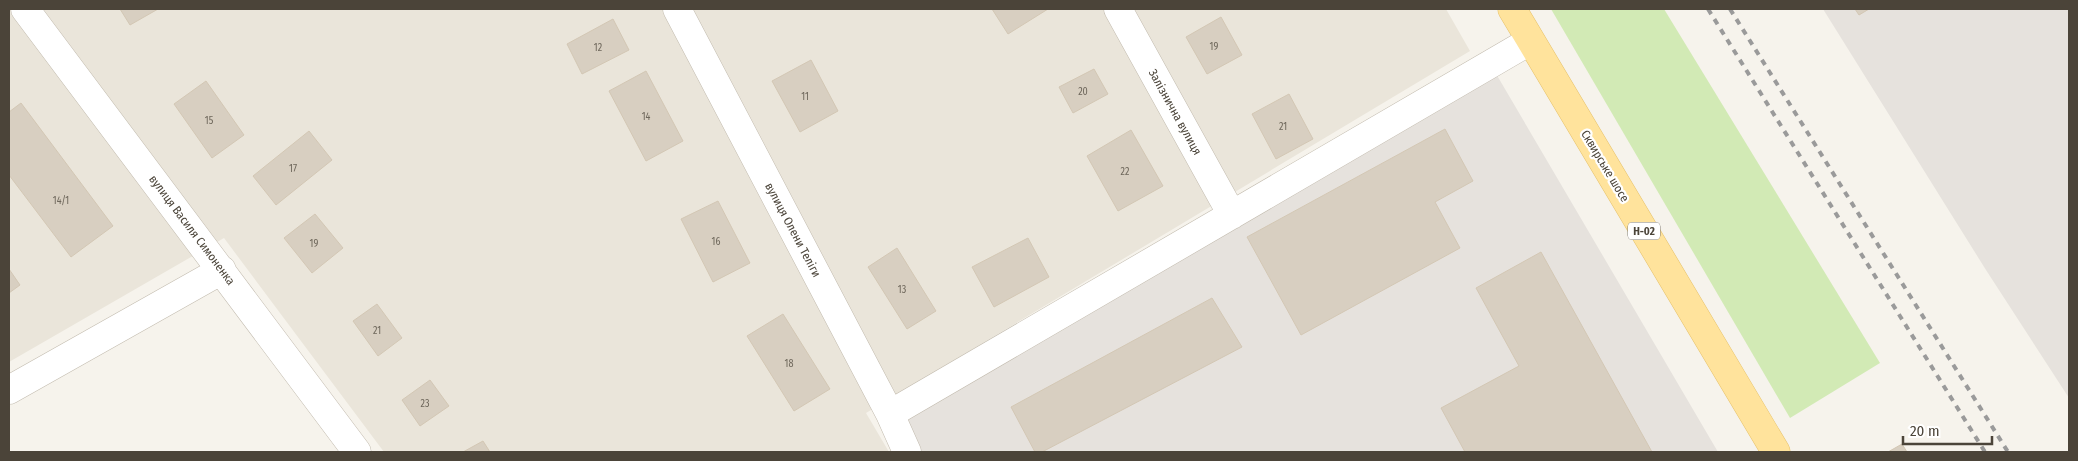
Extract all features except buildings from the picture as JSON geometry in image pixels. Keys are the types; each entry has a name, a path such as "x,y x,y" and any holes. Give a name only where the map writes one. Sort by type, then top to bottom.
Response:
{"main road":[{"name":"Сквирське шосе","path":"1512,9 1776,452"}],"street":[{"name":"вулиця Василя Симоненка","path":"25,9 357,452"},
{"name":"вулиця Олени Теліги","path":"677,9 890,414 907,452"},
{"name":"Залізнична вулиця","path":"1118,9 1232,215"},
{"path":"890,414 1530,41"},
{"path":"9,390 222,270"}],"shaded area":[{"path":"9,9 1446,9 1470,51 866,413 889,452 384,452 224,238 9,362"},
{"path":"1823,9 2069,9 2069,398 1986,270"},
{"path":"1495,72 1718,452 921,452 896,411"}],"green space":[{"path":"1551,9 1664,9 1880,363 1790,418"}],"railway":[{"path":"1708,9 1985,452"},
{"path":"1730,9 2008,452"}]}
